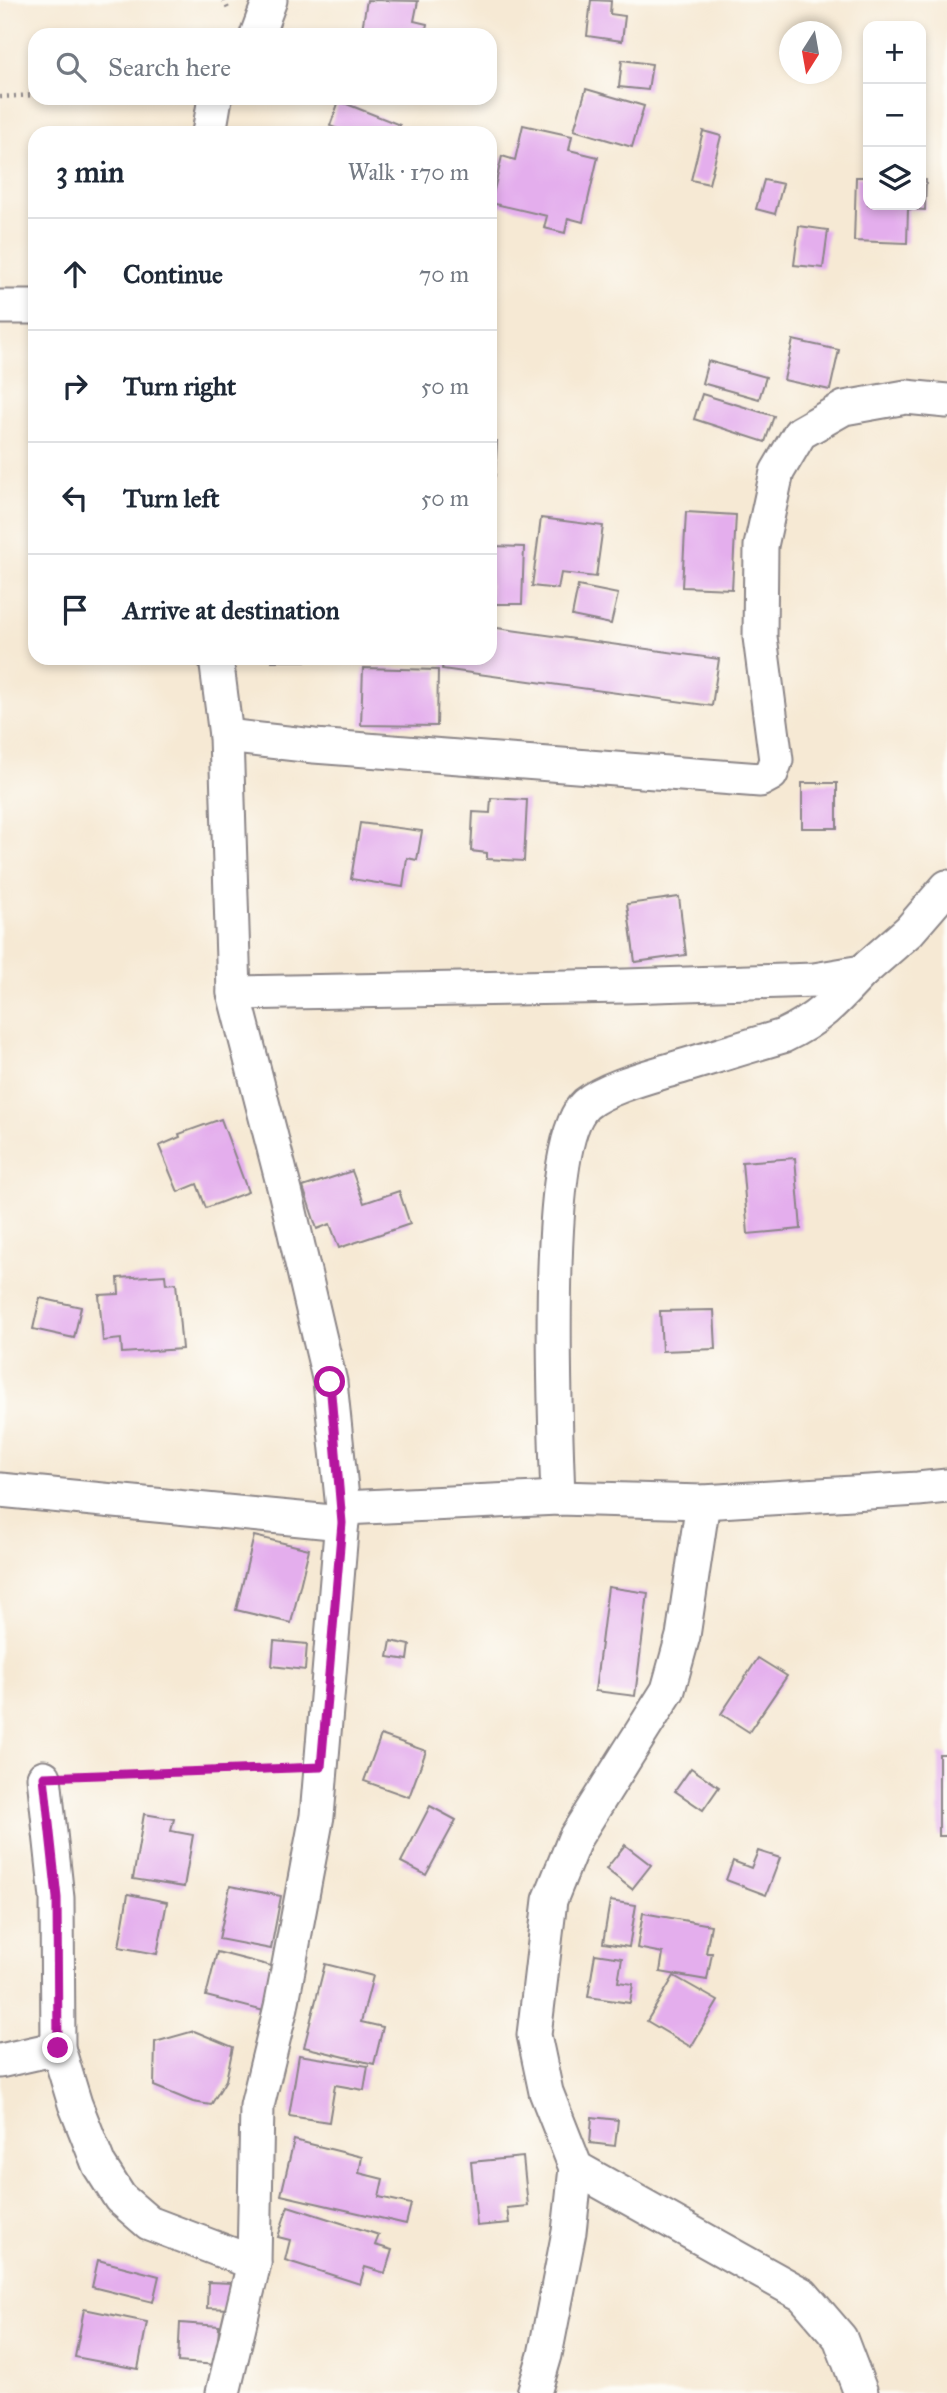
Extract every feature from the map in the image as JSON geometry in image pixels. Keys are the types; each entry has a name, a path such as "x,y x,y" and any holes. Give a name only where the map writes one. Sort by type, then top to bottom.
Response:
{"street":[{"path":"260,28 270,0"},
{"path":"210,126 214,105"},
{"path":"0,307 28,307"},
{"path":"226,736 328,747 760,780 771,774 776,760 760,637 761,546 777,472 800,433 844,408 906,397 947,401"},
{"path":"217,665 226,736 234,993 330,1382 342,1515 317,1816 286,1980 257,2106 254,2263 223,2393"},
{"path":"558,1498 554,1276 562,1170 572,1130 585,1104 623,1084 783,1036 804,1026 825,1012 862,972 909,930 947,887"},
{"path":"234,993 801,981 862,972"},
{"path":"0,1490 342,1515 558,1498 703,1502 947,1486"},
{"path":"534,2393 545,2355 569,2232 576,2168 546,2092 534,2035 550,1900 575,1838 668,1690 683,1636 703,1502"},
{"path":"44,1777 57,1898 58,2048 75,2104 99,2165 120,2199 149,2223 254,2263"},
{"path":"0,2062 58,2048"},
{"path":"576,2168 803,2295 839,2338 861,2393"}],"path":[{"path":"0,97 28,95"},
{"path":"44,1777 321,1767"}],"building":[{"path":"367,0 418,1 414,21 427,24 426,28 362,28"},
{"path":"591,0 611,1 610,14 625,16 622,41 587,36"},
{"path":"622,60 652,64 648,90 619,87"},
{"path":"586,89 644,106 632,147 574,130"},
{"path":"338,105 349,105 400,125 400,126 330,126"},
{"path":"523,125 572,136 569,150 598,157 583,222 568,218 565,233 544,228 547,216 497,204 497,177 502,156 515,160"},
{"path":"703,131 721,136 709,184 691,180"},
{"path":"856,177 863,177 863,210 908,210 907,243 854,241"},
{"path":"764,180 783,184 775,214 756,209"},
{"path":"799,226 828,230 823,268 794,265"},
{"path":"793,340 839,350 830,390 784,380"},
{"path":"708,361 766,377 759,399 702,383"},
{"path":"702,394 774,416 765,442 694,419"},
{"path":"686,512 736,515 732,589 682,587"},
{"path":"541,518 603,526 596,577 561,573 558,589 532,586"},
{"path":"497,546 524,547 522,604 497,604"},
{"path":"578,586 618,594 611,624 572,616"},
{"path":"497,628 719,659 712,706 442,669 443,665 497,665"},
{"path":"363,668 438,670 437,726 361,725"},
{"path":"802,783 837,783 837,828 802,828"},
{"path":"491,798 527,800 524,861 487,859 487,853 471,851 473,812 490,813"},
{"path":"360,823 422,831 417,860 407,858 403,887 351,879"},
{"path":"679,897 686,955 635,962 627,904"},
{"path":"221,1119 248,1192 206,1208 197,1184 178,1192 159,1146 180,1137 179,1134"},
{"path":"795,1158 801,1229 748,1234 742,1162"},
{"path":"352,1171 364,1203 399,1191 410,1224 339,1248 330,1224 317,1229 303,1187"},
{"path":"165,1275 166,1284 176,1283 182,1349 122,1353 121,1339 103,1341 99,1295 119,1294 118,1278"},
{"path":"40,1298 81,1307 74,1338 33,1329"},
{"path":"714,1310 716,1349 662,1351 660,1311"},
{"path":"254,1536 309,1549 291,1623 236,1610"},
{"path":"608,1587 648,1593 635,1696 595,1691"},
{"path":"274,1641 307,1644 305,1670 272,1666"},
{"path":"391,1641 410,1645 408,1660 388,1657"},
{"path":"758,1658 787,1676 749,1732 721,1714"},
{"path":"381,1735 426,1751 409,1797 364,1781"},
{"path":"939,1754 947,1754 947,1836 939,1836"},
{"path":"691,1768 719,1787 703,1810 675,1791"},
{"path":"430,1806 456,1820 426,1875 401,1862"},
{"path":"144,1814 174,1819 171,1831 193,1835 184,1887 133,1879"},
{"path":"625,1845 651,1865 632,1889 606,1869"},
{"path":"758,1851 780,1858 766,1895 726,1880 733,1861 751,1868"},
{"path":"230,1886 281,1896 271,1949 219,1939"},
{"path":"128,1894 167,1902 157,1954 119,1947"},
{"path":"610,1901 636,1905 629,1947 603,1943"},
{"path":"643,1913 711,1925 706,1953 712,1953 707,1980 660,1972 663,1953 637,1948"},
{"path":"217,1952 275,1967 264,2011 206,1996"},
{"path":"595,1954 622,1958 618,1982 633,1984 630,2003 588,1997"},
{"path":"325,1964 373,1976 361,2022 383,2027 374,2064 304,2047"},
{"path":"674,1976 718,2001 691,2047 647,2021"},
{"path":"194,2031 233,2047 226,2080 211,2105 193,2102 154,2086 155,2042"},
{"path":"299,2055 368,2066 364,2090 335,2085 329,2122 289,2116"},
{"path":"592,2117 618,2120 615,2146 590,2143"},
{"path":"294,2140 362,2157 359,2173 383,2179 379,2197 411,2204 406,2224 281,2195"},
{"path":"523,2157 528,2206 507,2208 509,2223 477,2226 471,2162"},
{"path":"288,2206 379,2235 375,2245 392,2250 385,2273 365,2267 360,2284 285,2260 290,2240 278,2237"},
{"path":"98,2260 159,2276 153,2302 92,2287"},
{"path":"208,2282 232,2283 231,2309 207,2308"},
{"path":"84,2309 147,2322 138,2369 75,2357"},
{"path":"180,2323 219,2326 217,2365 178,2362"}],"route":[{"path":"58,2048 57,1898 44,1777 321,1767 343,1508 330,1382"}]}
